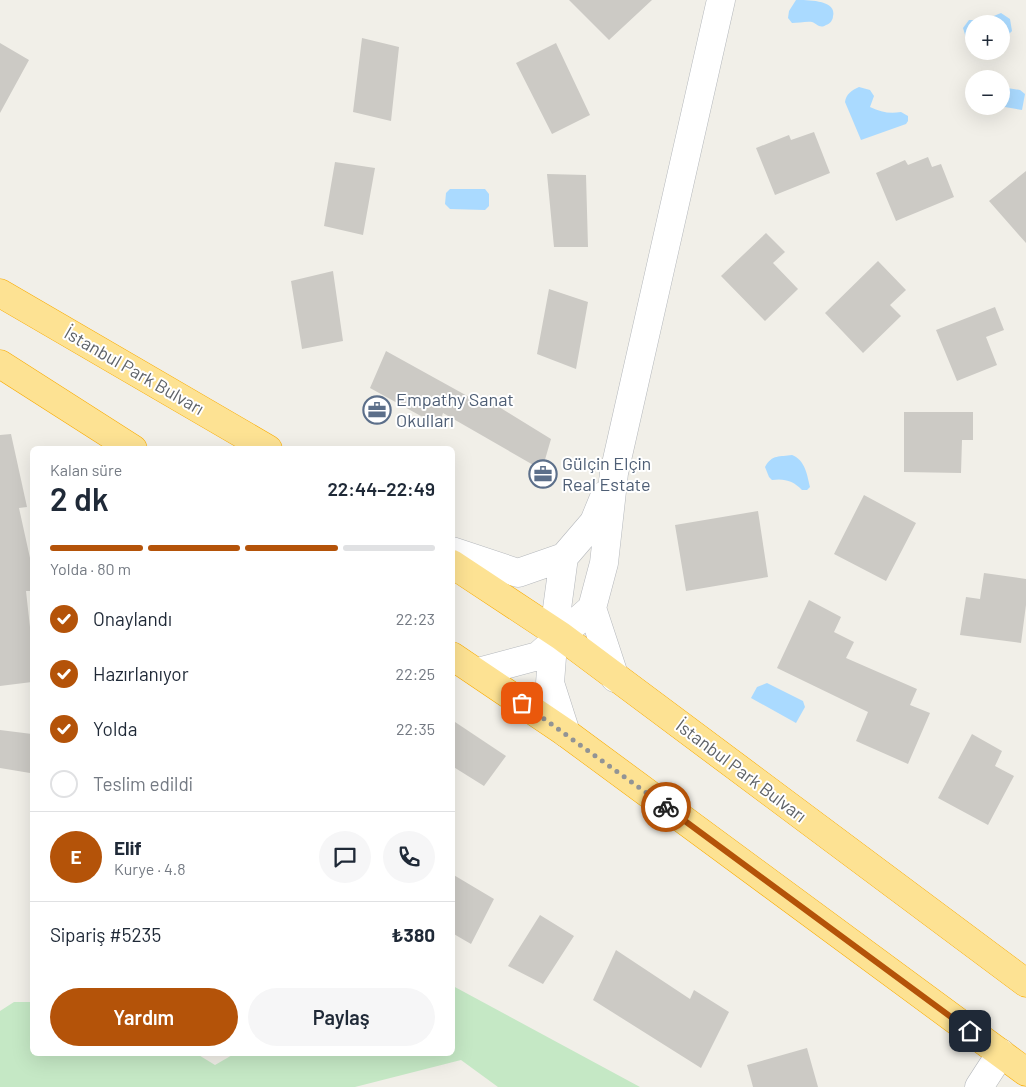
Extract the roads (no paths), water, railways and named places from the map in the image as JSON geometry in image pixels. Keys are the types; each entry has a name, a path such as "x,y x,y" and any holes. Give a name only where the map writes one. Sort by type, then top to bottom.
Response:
{"highway":[{"name":"İstanbul Park Bulvarı","path":"0,293 253,445"},
{"path":"0,364 127,446"},
{"name":"İstanbul Park Bulvarı","path":"455,566 615,678 1026,983"},
{"path":"455,658 566,733 1026,1072"}],"street":[{"path":"615,678 592,608 604,563 614,473 721,0"},
{"path":"455,552 518,573 564,557 594,522 614,473"},
{"path":"564,557 550,683 566,733"},
{"path":"478,672 538,656 556,637 592,608"},
{"path":"979,1087 1001,1054"}],"water":[{"path":"796,0 826,4 833,11 832,20 829,24 822,26 812,22 792,23 788,18 789,11"},
{"path":"859,87 870,90 874,96 870,107 885,112 901,112 908,116 906,124 861,140 845,102 850,93"},
{"path":"1010,88 1020,90 1025,94 1022,110 1010,108"},
{"path":"450,189 485,189 489,194 489,206 485,210 450,209 445,204 446,193"},
{"path":"792,455 800,460 805,468 810,487 807,490 802,490 796,484 789,481 781,479 772,480 769,477 765,467 770,460"},
{"path":"767,683 803,701 805,707 796,723 751,698 757,687"}],"place":[{"name":"Empathy Sanat Okulları","path":"377,410"},
{"name":"Gülçin Elçin Real Estate","path":"543,474"}]}
